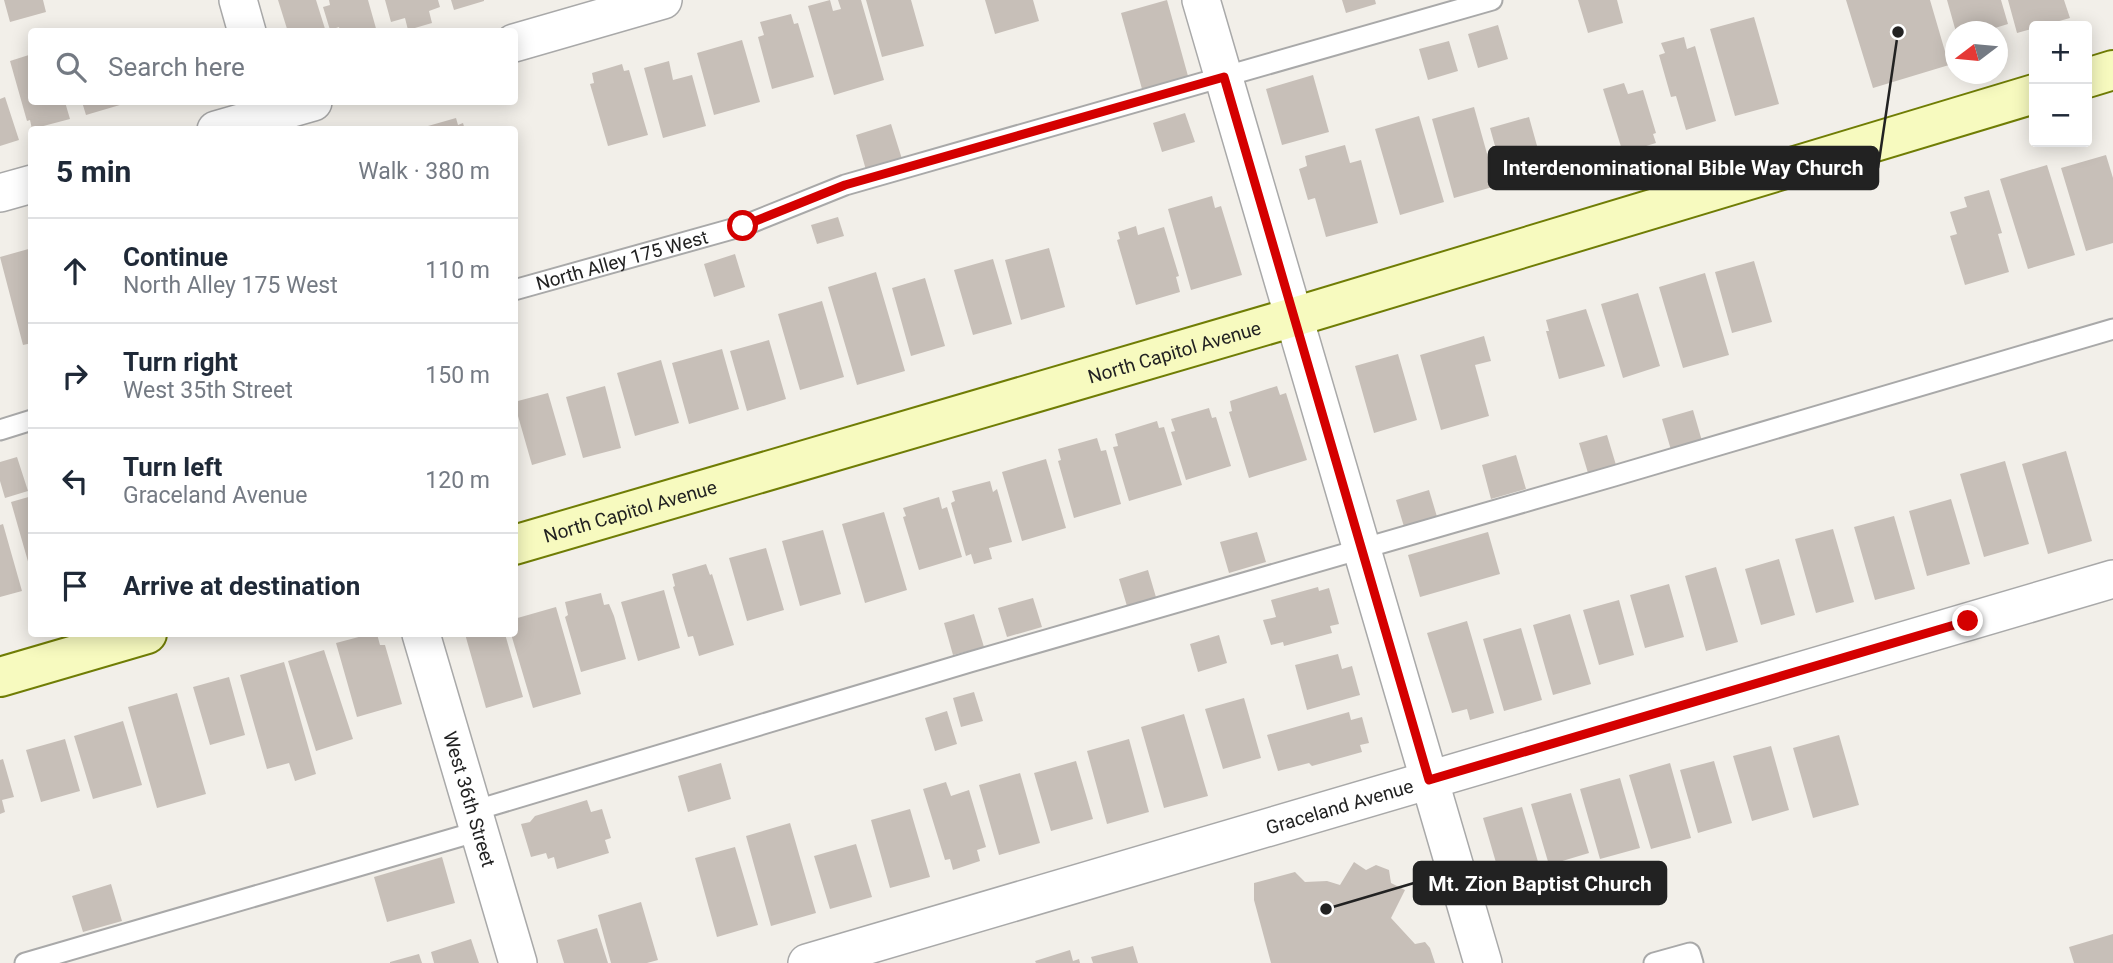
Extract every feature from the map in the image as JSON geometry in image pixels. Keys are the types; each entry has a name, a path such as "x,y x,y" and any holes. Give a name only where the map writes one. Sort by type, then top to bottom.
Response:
{"main road":[{"path":"2092,76 2113,70"},
{"name":"North Capitol Avenue","path":"518,544 1294,317 2029,96"},
{"path":"0,677 137,637"}],"street":[{"path":"238,0 246,28"},
{"path":"518,42 663,0"},
{"path":"1201,0 1483,963"},
{"path":"231,126 304,105"},
{"path":"0,193 28,185"},
{"name":"Graceland Avenue","path":"807,963 2113,579"},
{"name":"West 36th Street","path":"422,637 518,963"}],"lane":[{"name":"North Alley 175 West","path":"518,289 743,226 845,185 1492,0"},
{"path":"26,963 970,662 1362,550 2113,329"},
{"path":"0,430 28,421"},
{"path":"1654,963 1690,953 1693,963"}],"building":[{"path":"4,0 43,0 46,12 10,22"},
{"path":"278,0 316,0 325,28 287,28"},
{"path":"329,0 368,0 376,28 329,28 323,7 330,5"},
{"path":"385,0 438,0 440,7 429,11 432,23 408,28 405,18 391,22"},
{"path":"451,0 484,0 484,1 454,10"},
{"path":"830,0 833,11 841,9 838,0 861,0 884,80 834,95 808,6"},
{"path":"866,0 911,0 924,46 882,57"},
{"path":"985,0 1033,0 1039,21 995,34"},
{"path":"1167,0 1188,76 1142,89 1121,13"},
{"path":"1342,0 1375,0 1376,4 1346,13"},
{"path":"1578,0 1617,0 1623,23 1588,33"},
{"path":"1846,0 1930,0 1945,51 1945,66 1873,88"},
{"path":"1947,0 2001,0 2007,21 1953,21"},
{"path":"2008,0 2064,0 2070,18 2059,21 2029,21 2029,30 2017,33"},
{"path":"791,14 794,24 798,23 814,77 772,89 758,37 764,35 760,22"},
{"path":"1754,17 1779,104 1735,116 1710,29"},
{"path":"1498,25 1508,59 1478,68 1468,34"},
{"path":"1684,37 1687,49 1695,46 1716,121 1686,130 1676,96 1671,97 1659,55 1665,53 1661,43"},
{"path":"742,40 760,102 714,115 697,53"},
{"path":"1449,41 1458,71 1428,80 1419,49"},
{"path":"28,55 28,105 66,105 70,119 43,126 31,126 30,120 27,121 10,61"},
{"path":"669,61 673,80 692,75 706,126 663,138 644,68"},
{"path":"622,64 624,71 629,70 648,135 608,146 590,84 594,83 592,73"},
{"path":"1313,75 1329,132 1282,145 1266,89"},
{"path":"1624,83 1628,94 1643,90 1656,133 1653,134 1656,143 1623,153 1603,89"},
{"path":"5,97 19,140 0,146 0,99"},
{"path":"83,105 120,105 86,115"},
{"path":"1474,107 1496,186 1454,198 1432,119"},
{"path":"1185,113 1195,142 1162,152 1153,123"},
{"path":"1419,116 1444,202 1400,215 1375,129"},
{"path":"1529,117 1544,171 1505,182 1490,128"},
{"path":"456,118 458,125 463,123 464,126 428,126"},
{"path":"891,124 902,159 866,170 856,135"},
{"path":"1345,145 1350,163 1361,160 1378,223 1326,237 1315,198 1308,200 1299,169 1307,166 1305,156"},
{"path":"2106,155 2113,178 2113,243 2086,251 2061,168"},
{"path":"2047,165 2075,255 2028,269 2000,179"},
{"path":"1989,190 2002,233 1998,234 2009,272 1965,285 1950,236 1957,234 1950,212 1967,207 1964,197"},
{"path":"1212,196 1215,208 1221,206 1242,275 1191,290 1168,209"},
{"path":"838,217 844,236 817,244 811,225"},
{"path":"1136,226 1138,235 1164,227 1179,276 1176,277 1180,292 1136,305 1117,240 1120,239 1118,232"},
{"path":"1049,248 1065,307 1021,320 1005,260"},
{"path":"28,249 28,344 23,345 0,257"},
{"path":"735,254 745,287 714,297 704,264"},
{"path":"993,259 1012,324 973,335 954,270"},
{"path":"1754,261 1772,322 1732,333 1715,272"},
{"path":"876,272 905,371 857,385 828,287"},
{"path":"1705,273 1729,355 1683,368 1659,287"},
{"path":"925,278 945,346 911,356 892,288"},
{"path":"1638,293 1660,366 1623,378 1601,304"},
{"path":"822,301 844,377 800,390 778,314"},
{"path":"1586,309 1605,366 1559,379 1546,331 1549,331 1546,320"},
{"path":"1484,336 1491,361 1475,365 1489,416 1441,430 1420,355"},
{"path":"769,340 786,399 747,411 730,351"},
{"path":"722,349 739,409 689,424 672,363"},
{"path":"1398,354 1417,420 1374,433 1355,366"},
{"path":"661,360 679,423 635,436 617,373"},
{"path":"605,386 621,448 583,458 566,397"},
{"path":"1277,386 1280,395 1286,393 1307,460 1249,478 1229,412 1232,411 1230,401"},
{"path":"548,393 566,455 532,465 518,416 518,401"},
{"path":"1209,408 1212,418 1216,417 1231,466 1186,480 1171,432 1175,431 1171,419"},
{"path":"1693,410 1702,441 1671,450 1662,419"},
{"path":"1157,421 1159,428 1164,427 1182,485 1129,501 1113,447 1118,446 1115,434"},
{"path":"1607,435 1616,465 1588,473 1579,443"},
{"path":"1097,438 1101,451 1106,450 1121,504 1074,518 1058,461 1061,460 1058,449"},
{"path":"2066,451 2092,541 2048,554 2022,464"},
{"path":"1516,455 1526,489 1491,499 1482,465"},
{"path":"17,457 28,491 5,498 0,481 0,462"},
{"path":"1046,459 1066,528 1022,541 1002,472"},
{"path":"2005,461 2029,544 1984,557 1960,474"},
{"path":"990,481 993,492 997,489 1012,542 989,548 992,559 974,564 971,554 966,556 951,503 955,501 952,491"},
{"path":"1429,490 1438,520 1405,530 1396,500"},
{"path":"28,497 28,562 11,502"},
{"path":"939,497 942,509 947,507 962,557 919,570 903,517 906,516 903,508"},
{"path":"1951,499 1970,564 1927,576 1909,511"},
{"path":"884,512 907,590 865,603 842,524"},
{"path":"1894,516 1915,589 1875,600 1854,527"},
{"path":"3,524 22,591 0,597 0,525"},
{"path":"1833,529 1854,602 1816,613 1795,539"},
{"path":"823,530 841,594 800,606 782,541"},
{"path":"1257,532 1266,562 1229,573 1220,542"},
{"path":"1488,532 1500,574 1420,597 1408,555"},
{"path":"766,548 784,610 747,621 729,558"},
{"path":"1779,559 1795,615 1761,625 1745,569"},
{"path":"706,564 710,575 712,574 734,645 699,656 693,636 688,637 673,587 672,574"},
{"path":"1716,567 1738,642 1706,651 1685,576"},
{"path":"1148,570 1158,604 1129,613 1119,579"},
{"path":"1669,584 1684,637 1645,648 1630,595"},
{"path":"1318,587 1319,591 1329,588 1339,624 1330,626 1332,633 1284,646 1283,642 1271,645 1263,620 1276,617 1271,600"},
{"path":"664,590 680,648 638,661 621,602"},
{"path":"601,593 604,605 609,604 614,616 626,659 581,672 565,617 568,615 565,602"},
{"path":"1033,598 1042,627 1007,637 998,608"},
{"path":"1619,600 1634,655 1599,665 1583,610"},
{"path":"556,607 581,694 533,708 512,637 518,637 518,618"},
{"path":"974,614 984,647 953,655 944,623"},
{"path":"1570,614 1591,684 1553,695 1533,625"},
{"path":"1467,621 1494,713 1470,720 1467,709 1452,713 1427,633"},
{"path":"1521,628 1542,700 1504,711 1483,639"},
{"path":"1219,635 1227,663 1198,672 1190,644"},
{"path":"359,637 378,637 380,645 385,645 402,704 357,717 336,643"},
{"path":"466,637 506,637 523,697 486,708"},
{"path":"324,650 353,739 316,751 288,661"},
{"path":"1338,654 1342,669 1352,666 1360,695 1307,710 1295,665"},
{"path":"284,662 316,774 295,781 289,763 267,769 240,675"},
{"path":"229,677 245,735 210,745 193,687"},
{"path":"974,692 983,721 961,727 953,698"},
{"path":"177,693 206,794 157,808 128,707"},
{"path":"1244,698 1261,758 1223,769 1205,709"},
{"path":"947,711 957,744 935,751 925,718"},
{"path":"1349,712 1351,720 1362,717 1369,743 1360,745 1362,752 1312,766 1309,763 1278,771 1267,735"},
{"path":"1184,714 1208,796 1164,808 1141,727"},
{"path":"123,721 142,785 93,799 74,736"},
{"path":"1839,735 1859,805 1813,818 1793,748"},
{"path":"65,739 80,791 41,802 26,750"},
{"path":"1129,739 1149,812 1107,824 1087,751"},
{"path":"1771,746 1789,810 1752,821 1733,756"},
{"path":"3,759 14,797 2,800 5,812 0,814 0,760"},
{"path":"1076,761 1093,819 1051,831 1034,773"},
{"path":"1714,761 1732,823 1698,833 1680,770"},
{"path":"721,763 731,799 688,812 678,776"},
{"path":"1670,763 1691,838 1651,849 1629,775"},
{"path":"1020,773 1040,843 999,855 979,785"},
{"path":"1620,778 1640,848 1600,859 1580,789"},
{"path":"946,782 951,796 969,790 986,847 977,850 980,861 953,870 950,859 945,860 923,789"},
{"path":"1571,793 1589,853 1549,865 1531,804"},
{"path":"587,800 591,812 602,809 611,838 605,840 609,853 557,869 554,857 548,859 546,853 531,857 521,824 530,822 535,816"},
{"path":"1522,807 1543,879 1504,890 1483,818"},
{"path":"910,809 930,877 890,888 871,820"},
{"path":"790,823 816,913 771,926 746,836"},
{"path":"856,844 872,897 830,909 814,856"},
{"path":"735,847 758,925 717,937 695,858"},
{"path":"442,857 455,903 387,922 374,877"},
{"path":"1354,862 1366,870 1376,865 1389,870 1391,883 1405,890 1391,918 1415,944 1425,942 1435,963 1271,963 1254,900 1254,883 1295,872 1305,882 1327,881 1340,885"},
{"path":"111,884 122,921 83,932 72,896"},
{"path":"641,902 658,960 647,963 611,963 598,915"},
{"path":"597,928 608,963 564,963 557,940"},
{"path":"2113,934 2113,963 2074,963 2069,947"},
{"path":"471,939 479,963 434,963 431,952"},
{"path":"1133,946 1138,963 1093,963 1091,957"},
{"path":"1070,950 1073,961 1079,959 1080,963 1035,961"},
{"path":"419,954 422,963 390,963 390,962"}],"place":[{"name":"Interdenominational Bible Way Church","path":"1898,32"},
{"name":"Mt. Zion Baptist Church","path":"1326,909"}],"route":[{"path":"743,226 845,185 1224,77 1429,780 1968,621"}]}
